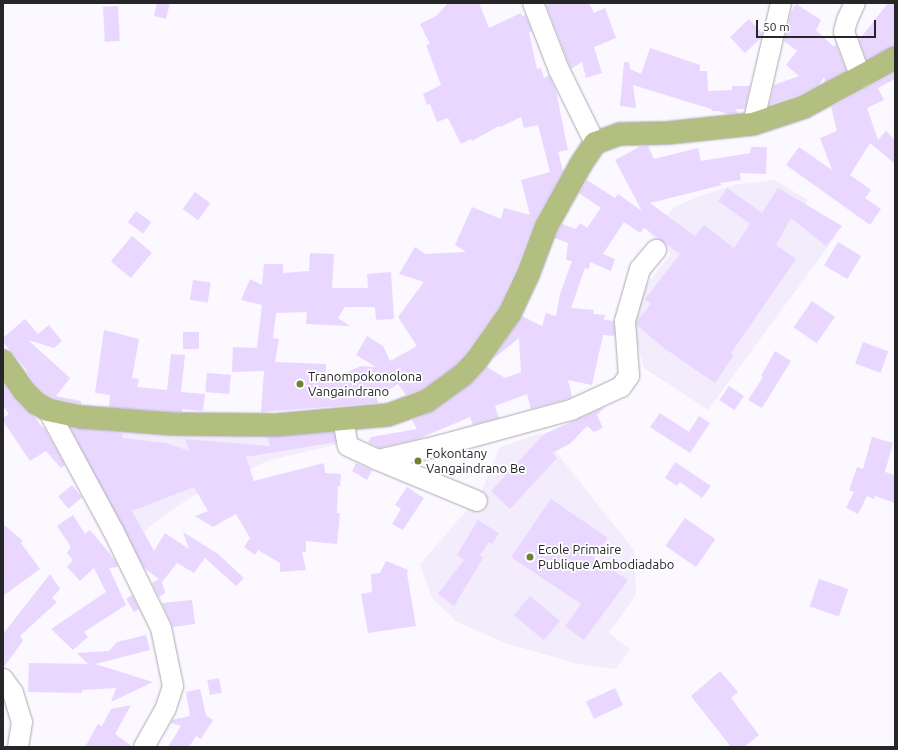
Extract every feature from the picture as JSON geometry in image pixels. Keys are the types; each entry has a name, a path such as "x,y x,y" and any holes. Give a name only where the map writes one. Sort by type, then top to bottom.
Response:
{"main road":[{"path":"3,361 24,391 36,403 48,410 82,416 173,424 276,424 388,415 403,410 427,401 463,375 476,361 510,313 528,275 546,227 581,164 595,143 620,134 667,133 753,124 804,107 895,58"}],"street":[{"path":"533,3 559,70 595,143"},
{"path":"753,124 782,3"},
{"path":"855,3 847,20 844,32 860,78"},
{"path":"378,460 442,445 571,410 621,387 630,376 625,321 640,269 656,250"},
{"path":"48,410 114,530 161,628 173,686 166,708 144,747"},
{"path":"343,419 348,446 477,501"},
{"path":"3,679 13,693 22,722 18,747"}],"shaded area":[{"path":"775,180 808,200 802,209 836,236 708,410 644,368 631,321 643,289 671,254 651,235 673,208 697,197 734,185"},
{"path":"59,421 336,422 340,444 269,460 188,499 150,526 126,553"},
{"name":"Ecole Primaire Publique Ambodiadabo","path":"541,433 634,550 636,595 609,633 630,649 616,669 579,664 508,644 457,622 432,598 420,564 480,495 500,447"}],"building":[{"path":"157,3 170,3 166,19 154,16"},
{"path":"448,3 479,3 489,28 521,13 522,16 525,15 532,31 529,32 537,69 541,68 544,78 549,75 556,91 568,150 558,152 563,171 535,221 516,270 499,307 455,366 421,390 406,395 398,384 377,398 378,403 261,412 264,371 232,372 233,347 257,348 262,305 241,300 250,279 262,285 264,264 283,264 283,273 309,271 310,253 334,254 332,288 368,288 367,274 391,272 394,319 376,320 375,307 345,307 338,318 350,326 306,324 307,312 276,313 273,338 279,339 275,362 326,364 325,382 361,366 376,367 356,355 367,336 383,346 390,361 417,346 398,317 424,282 399,274 415,247 425,254 466,252 455,245 472,207 501,219 504,208 530,215 521,180 550,172 538,125 524,128 521,117 500,127 499,126 472,141 471,139 461,144 448,118 437,122 430,104 427,105 423,94 441,85 426,45 430,44 420,24 436,16"},
{"path":"552,3 589,3 594,13 605,8 616,38 594,47 602,73 586,78 582,62 571,69 546,5"},
{"path":"888,3 895,3 895,46 866,59 859,40"},
{"path":"796,4 821,20 816,30 834,47 836,44 846,70 825,82 824,77 819,85 799,95 769,105 774,85 799,76 786,65 797,51 784,41 791,12"},
{"path":"118,6 120,41 105,42 103,7"},
{"path":"749,19 762,33 761,38 745,53 730,37"},
{"path":"650,48 700,65 700,71 707,71 708,91 732,90 732,86 750,86 745,109 736,109 737,113 729,114 712,111 711,109 633,85 636,108 620,106 624,62 629,62 630,69 641,74"},
{"path":"895,72 895,79 878,88 884,100 867,108 878,140 886,131 895,140 895,164 870,143 850,175 871,190 865,198 881,209 870,225 786,165 799,147 832,170 820,138 837,131 831,107"},
{"path":"641,146 648,146 654,159 698,148 701,161 750,153 751,147 767,147 766,174 740,173 741,180 720,183 722,185 650,203 695,236 704,225 734,248 750,224 718,201 727,188 762,213 778,188 842,226 826,246 791,218 776,245 796,259 731,353 734,355 715,383 661,346 637,325 637,321 651,304 645,299 680,254 644,228 640,233 624,222 603,254 615,259 611,271 590,262 589,269 585,268 571,308 594,310 593,314 605,315 604,320 614,321 615,336 603,335 592,385 568,380 572,397 567,399 531,409 527,394 495,406 499,418 473,425 470,417 418,439 379,448 368,442 371,437 417,429 412,420 434,411 470,385 487,367 505,378 521,372 519,338 492,360 522,316 542,326 546,313 556,316 560,294 572,261 566,260 568,243 555,238 557,232 562,224 576,229 580,223 587,228 601,208 579,193 587,180 615,198 618,194 642,211 615,160"},
{"path":"195,192 210,203 198,220 183,209"},
{"path":"136,211 151,222 143,233 128,222"},
{"path":"132,236 152,253 131,278 111,261"},
{"path":"838,242 861,256 847,279 824,265"},
{"path":"193,280 211,283 208,303 190,300"},
{"path":"812,301 835,317 817,343 794,327"},
{"path":"25,319 38,334 49,325 62,341 54,348 28,340 70,378 56,396 81,401 81,404 53,398 44,393 34,383 26,371 27,370 3,342 3,338"},
{"path":"104,330 139,339 132,378 139,379 137,387 167,390 171,354 185,355 181,392 205,394 203,411 182,409 182,412 174,412 109,407 110,395 95,393"},
{"path":"183,332 199,332 199,349 183,349"},
{"path":"863,342 888,351 881,373 855,364"},
{"path":"775,351 791,361 762,408 748,400 763,377 761,376"},
{"path":"207,373 231,375 229,394 205,392"},
{"path":"3,383 15,400 34,416 42,427 44,427 65,465 61,468 46,451 30,461 3,421 3,418 9,414 3,406"},
{"path":"729,386 744,396 734,410 719,400"},
{"path":"605,407 597,415 603,428 594,432 587,426 570,444 552,453 557,458 510,509 491,491 544,434"},
{"path":"660,413 689,432 699,416 710,423 690,453 650,427"},
{"path":"70,427 122,433 123,438 166,443 189,451 185,439 270,446 268,437 334,432 336,442 246,457 254,481 324,463 325,473 341,474 340,487 338,486 337,513 340,513 337,544 306,541 306,552 302,552 306,570 280,572 280,563 258,550 255,555 244,547 250,538 236,514 213,527 195,516 208,511 194,487 132,511 154,551 165,533 189,549 183,532 218,554 244,578 236,586 205,558 194,573 177,563 162,582 165,593 159,597 152,583 159,579 144,568"},
{"path":"872,437 893,443 885,472 895,475 895,503 875,496 874,499 867,496 858,514 846,508 854,492 849,490 857,467 863,469"},
{"path":"675,462 711,486 702,498 680,482 677,486 665,478"},
{"path":"356,463 372,470 367,480 352,471"},
{"path":"72,485 82,497 68,509 58,497"},
{"path":"407,487 424,498 403,530 392,524 401,509 395,505"},
{"path":"551,499 608,538 594,558 628,580 584,640 565,626 581,604 511,557"},
{"path":"73,515 85,534 90,530 115,560 118,567 109,568 126,605 84,632 88,637 73,650 51,629 106,592 94,568 80,581 67,567 73,560 67,553 71,547 57,526"},
{"path":"685,518 715,539 696,567 665,546"},
{"path":"478,520 499,533 492,544 489,542 480,555 483,558 454,606 438,594 464,560 457,555"},
{"path":"3,524 23,541 21,543 40,569 3,596"},
{"path":"386,561 408,570 407,574 416,626 368,633 361,594 372,592 371,574 380,573"},
{"path":"50,574 60,589 52,598 57,602 20,636 23,641 3,668 3,634"},
{"path":"819,579 848,589 839,617 810,606"},
{"path":"132,595 139,609 134,612 126,599"},
{"path":"530,596 560,621 544,640 514,615"},
{"path":"192,600 195,624 173,627 162,603"},
{"path":"146,635 150,650 95,664 153,682 111,702 116,688 82,690 82,693 28,692 29,663 88,664 77,653 109,651 117,642"},
{"path":"720,671 738,692 731,698 759,735 744,747 731,747 691,696"},
{"path":"219,678 222,693 210,695 207,680"},
{"path":"615,688 623,705 594,719 586,702"},
{"path":"200,689 206,715 213,720 201,739 196,736 189,747 168,747 181,726 171,723 172,720 190,716 186,692"},
{"path":"131,705 115,734 133,747 85,747 98,724 102,726 111,709"}],"place":[{"name":"Tranompokonolona Vangaindrano","path":"300,384"},
{"name":"Fokontany Vangaindrano Be","path":"418,461"},
{"name":"Ecole Primaire Publique Ambodiadabo","path":"530,557"}]}
